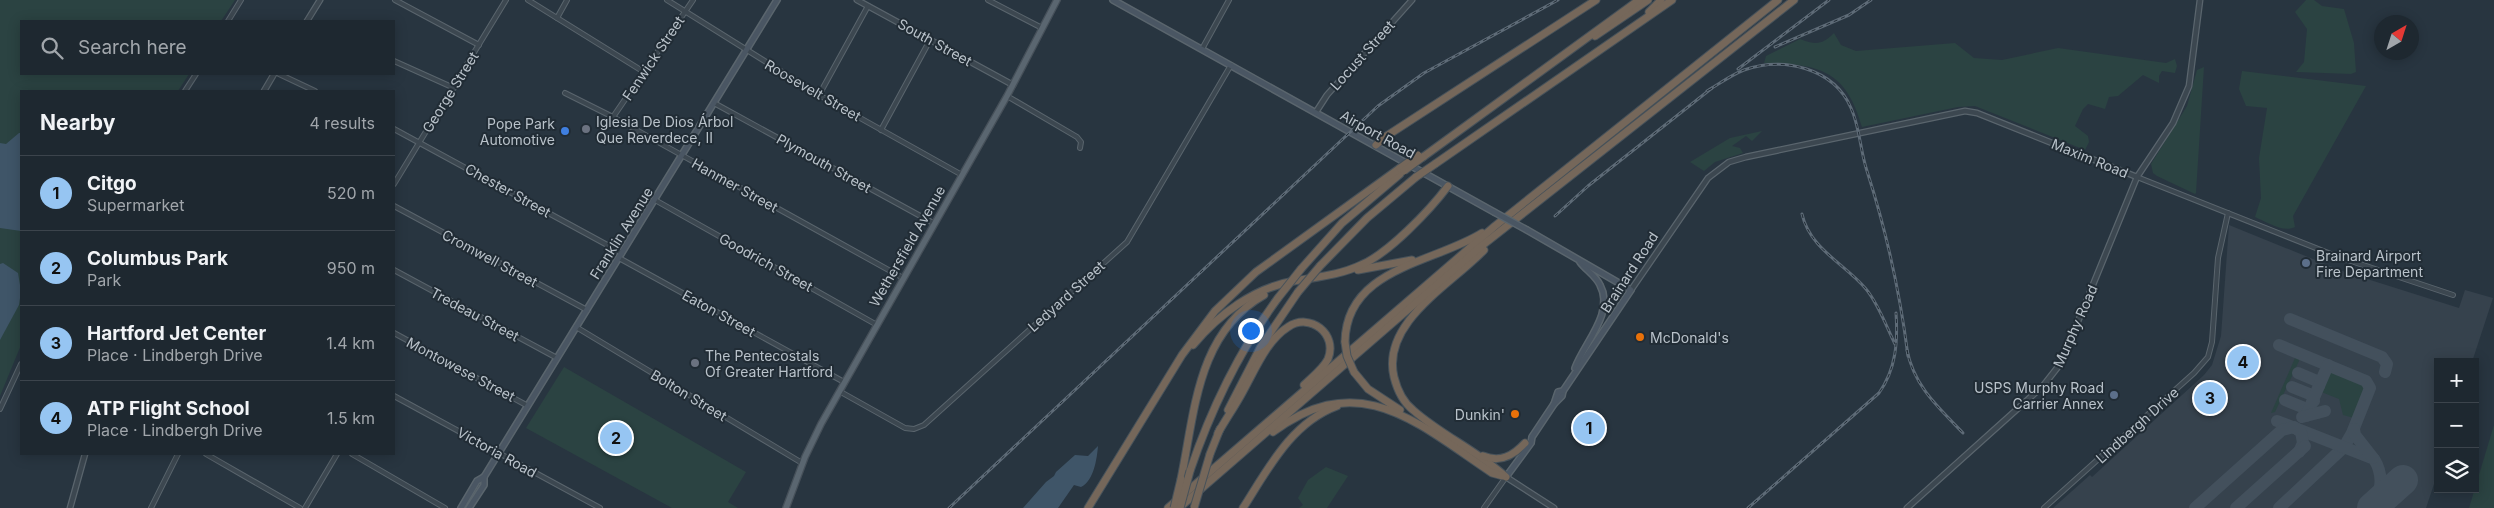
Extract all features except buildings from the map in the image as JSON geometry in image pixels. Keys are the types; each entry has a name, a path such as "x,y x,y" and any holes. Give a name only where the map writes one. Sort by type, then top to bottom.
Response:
{"highway":[{"path":"1376,145 1596,0"},
{"path":"1088,508 1192,340 1234,292 1267,264 1420,156 1447,140 1639,0"},
{"path":"1570,50 1603,32 1648,0"},
{"path":"1639,23 1661,0"},
{"path":"1194,508 1218,432 1251,363 1298,292 1320,266 1367,218 1416,177 1672,0"},
{"path":"1179,508 1239,451 1455,260 1548,183 1778,0"},
{"path":"1168,508 1239,451 1501,231 1794,0"},
{"path":"1179,508 1206,428 1227,382 1250,340 1278,298 1301,269 1342,223 1402,169"},
{"path":"1506,477 1492,473 1368,389 1354,372 1347,356 1345,342 1349,317 1368,289 1388,274 1426,257 1458,246 1476,236 1532,192 1548,183"},
{"path":"1343,272 1363,265 1382,253 1434,203 1448,186"},
{"path":"1501,231 1482,252 1407,322 1397,338 1393,356 1395,381 1409,407 1506,477"},
{"path":"1155,399 1192,347 1221,316 1263,291 1277,285 1426,257"},
{"path":"1174,508 1203,376 1217,340 1234,317 1252,302 1270,291 1304,280"},
{"path":"1218,432 1264,353 1279,334 1289,326 1300,322 1313,323 1322,329 1329,342 1330,350 1326,362 1239,451"},
{"path":"1239,451 1300,415 1328,404 1352,402 1385,407 1420,425"},
{"path":"1243,508 1279,453 1300,428 1325,411 1352,402"},
{"path":"1471,450 1488,458 1499,459 1511,455 1525,443"}],"main road":[{"name":"Franklin Avenue","path":"484,477 777,0"},
{"name":"Wethersfield Avenue","path":"786,508 802,463 839,391 1007,96 1057,0"},
{"name":"Airport Road","path":"1113,0 1376,145 1631,290"},
{"path":"1572,377 1581,352 1601,318 1604,302 1599,284 1578,259"},
{"name":"Brainard Road","path":"1524,451 1525,443 1532,437 1554,404 1558,392 1562,390 1572,377 1631,290"},
{"name":"Brainard Road","path":"1506,477 1531,443 1532,437"},
{"path":"461,508 477,481 484,477 484,485 470,508"}],"street":[{"path":"229,20 241,0"},
{"path":"309,20 320,0"},
{"path":"395,0 480,45"},
{"name":"George Street","path":"395,182 506,0"},
{"path":"528,0 644,72"},
{"path":"557,18 568,0"},
{"name":"Roosevelt Street","path":"667,0 819,95 962,175"},
{"name":"Fenwick Street","path":"612,117 693,0"},
{"name":"South Street","path":"857,0 1013,85"},
{"path":"988,0 1042,28"},
{"path":"1202,49 1229,0"},
{"name":"Locust Street","path":"1316,112 1327,94 1412,0"},
{"name":"Murphy Road","path":"1907,508 2041,387 2056,370 2073,338 2136,177 2172,122 2189,86 2200,0"},
{"path":"819,95 868,6"},
{"path":"881,130 930,40"},
{"path":"395,62 454,88"},
{"name":"Ledyard Street","path":"839,391 905,428 914,429 924,424 1127,242 1231,65"},
{"path":"186,90 195,75"},
{"path":"265,90 273,75"},
{"path":"281,75 313,90"},
{"name":"Hanmer Street","path":"565,93 904,278"},
{"path":"1007,96 1075,136 1081,142 1080,148"},
{"name":"Plymouth Street","path":"714,103 935,224"},
{"name":"Maxim Road","path":"1718,169 1729,162 1747,157 1964,112 1977,113 2346,260 2453,295"},
{"name":"Chester Street","path":"395,130 419,142 620,255"},
{"name":"Brainard Road","path":"1631,290 1698,190 1718,169"},
{"name":"Goodrich Street","path":"654,200 877,325"},
{"name":"Cromwell Street","path":"395,207 587,310"},
{"name":"Lindbergh Drive","path":"2044,508 2194,373 2208,357 2212,342 2220,245 2228,213"},
{"name":"Eaton Street","path":"620,255 844,382"},
{"name":"Tredeau Street","path":"395,271 557,358"},
{"name":"Bolton Street","path":"576,327 802,463"},
{"name":"Montowese Street","path":"395,334 528,406"},
{"path":"0,409 20,366"},
{"name":"Victoria Road","path":"395,397 600,508"},
{"path":"70,508 85,455"},
{"path":"154,507 178,455"},
{"path":"208,455 300,508"},
{"path":"305,508 336,455"},
{"path":"354,455 445,508"},
{"path":"1506,477 1554,508"},
{"name":"Brainard Road","path":"1484,508 1506,477"}],"shaded area":[{"path":"20,133 20,231 0,228 0,143 6,144"},
{"path":"2229,225 2345,272 2459,308 2465,290 2493,298 2473,358 2434,358 2434,484 2426,508 2053,508 2090,475 2092,477 2204,375 2212,365 2221,336"},
{"path":"3,263 18,273 20,298 19,305 0,340 0,264"},
{"path":"1098,446 1094,469 1089,480 1081,487 1074,485 1058,508 1023,508 1046,482 1075,455 1088,456"}],"green space":[{"path":"0,0 235,0 222,20 20,20 20,75 188,75 179,90 20,90 20,347 0,396"},
{"path":"2306,0 2314,0 2322,6 2344,9 2354,43 2356,72 2351,74 2296,72 2304,62 2307,29 2295,12"},
{"path":"1834,33 1841,45 1856,51 1955,43 1974,58 2002,60 2058,48 2166,63 2175,59 2177,66 2175,73 2162,71 2159,76 2159,83 2143,75 2118,96 2109,97 2105,109 2088,104 2083,109 2075,126 2088,136 2089,142 2085,150 1975,106 1958,107 1862,127 1848,93 1827,74 1815,68 1800,65 1764,63 1766,56 1800,39 1818,43 1826,40"},
{"path":"2204,67 2195,194 2157,176 2153,173 2151,164 2187,106 2197,70"},
{"path":"2242,71 2366,86 2293,216 2295,227 2280,228 2255,217 2261,198 2259,158 2267,108 2246,106 2239,89"},
{"path":"1762,131 1752,141 1746,136 1732,146 1740,148 1743,153 1715,162 1704,171 1690,162 1730,138"},
{"path":"2295,358 2299,359 2299,361 2275,412 2271,413"},
{"path":"564,367 746,472 728,502 738,508 672,508 526,428"},
{"path":"2330,371 2359,382 2364,387 2364,395 2354,418 2343,415 2339,399 2319,391 2326,374"},
{"path":"2494,425 2494,508 2469,508 2474,493 2479,493 2479,475"},
{"path":"1326,467 1348,476 1327,508 1299,508 1303,505 1298,498 1308,480"}],"taxiway":[{"path":"2290,319 2382,357 2387,364 2385,372"},
{"path":"2279,345 2366,381 2370,388 2352,433 2344,447 2279,508"},
{"path":"2306,416 2328,365"},
{"path":"2298,373 2317,381 2319,386"},
{"path":"2292,387 2312,395 2314,401"},
{"path":"2285,400 2317,413"},
{"path":"2302,417 2325,411"},
{"path":"2277,421 2374,459 2379,471 2380,484 2378,496 2371,508"},
{"path":"2195,508 2282,430 2294,427 2301,432 2303,443 2299,452"},
{"path":"2354,429 2355,435 2373,458"},
{"path":"2236,508 2305,446"}],"runway":[{"path":"2372,508 2403,480"}],"railway":[{"path":"949,508 1378,106 1424,73 1558,0"},
{"path":"1738,69 1829,0"},
{"path":"1775,47 1849,15 1871,0"},
{"path":"1707,91 1744,70 1775,64 1791,65 1820,75 1833,83 1843,94 1851,108 1856,123 1886,239 1897,285 1908,356"},
{"path":"1555,216 1588,186 1712,88"},
{"path":"1802,214 1806,226 1820,247 1858,280 1871,295 1895,344"},
{"path":"1748,508 1879,393 1885,384 1895,355 1896,313"},
{"path":"1907,350 1910,363 1921,385 1936,405 1963,433"}],"place":[{"name":"Iglesia De Dios Árbol Que Reverdece, II","path":"586,129"},
{"name":"Pope Park Automotive","path":"565,131"},
{"name":"Brainard Airport Fire Department","path":"2306,263"},
{"name":"McDonald's","path":"1640,337"},
{"name":"ATP Flight School","path":"2243,362"},
{"name":"The Pentecostals Of Greater Hartford","path":"695,363"},
{"name":"USPS Murphy Road Carrier Annex","path":"2114,395"},
{"name":"Hartford Jet Center","path":"2210,398"},
{"name":"Dunkin'","path":"1515,414"},
{"name":"Citgo","path":"1589,428"},
{"name":"Columbus Park","path":"616,438"}]}
